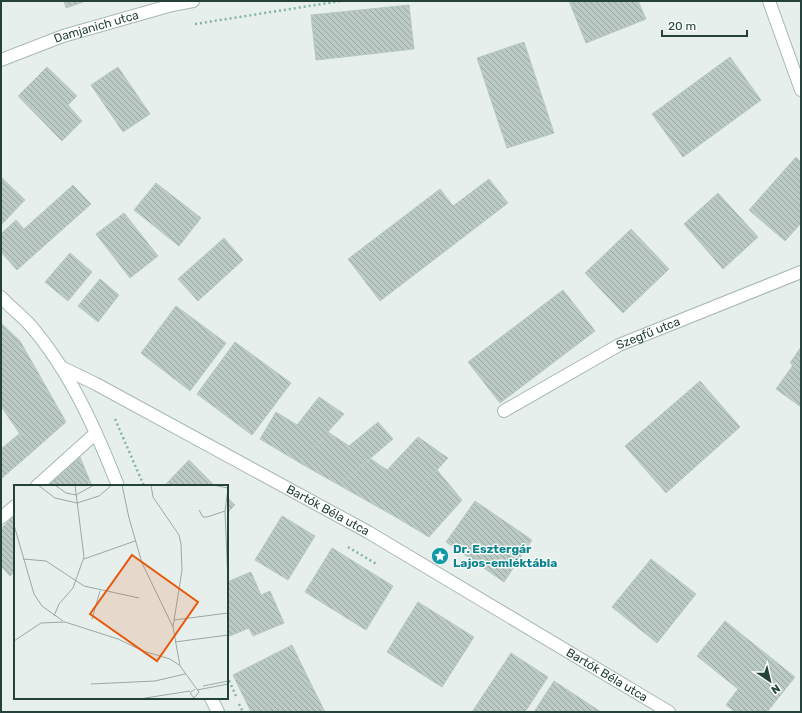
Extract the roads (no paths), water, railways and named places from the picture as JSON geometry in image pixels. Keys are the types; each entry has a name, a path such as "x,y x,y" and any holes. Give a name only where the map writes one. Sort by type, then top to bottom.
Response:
{"street":[{"name":"Damjanich utca","path":"1,60 63,36 172,4 193,1"},
{"path":"769,1 801,90"},
{"name":"Szegfű utca","path":"504,411 619,345 801,272"},
{"name":"Bartók Béla utca","path":"1,297 30,325 61,367 96,384 368,532 669,712"},
{"path":"61,367 96,433 118,485"},
{"path":"38,485 96,433"},
{"path":"1,518 14,507"},
{"path":"212,699 218,712"}],"place":[{"name":"Dr. Esztergár Lajos-emléktábla","path":"440,556"}]}
